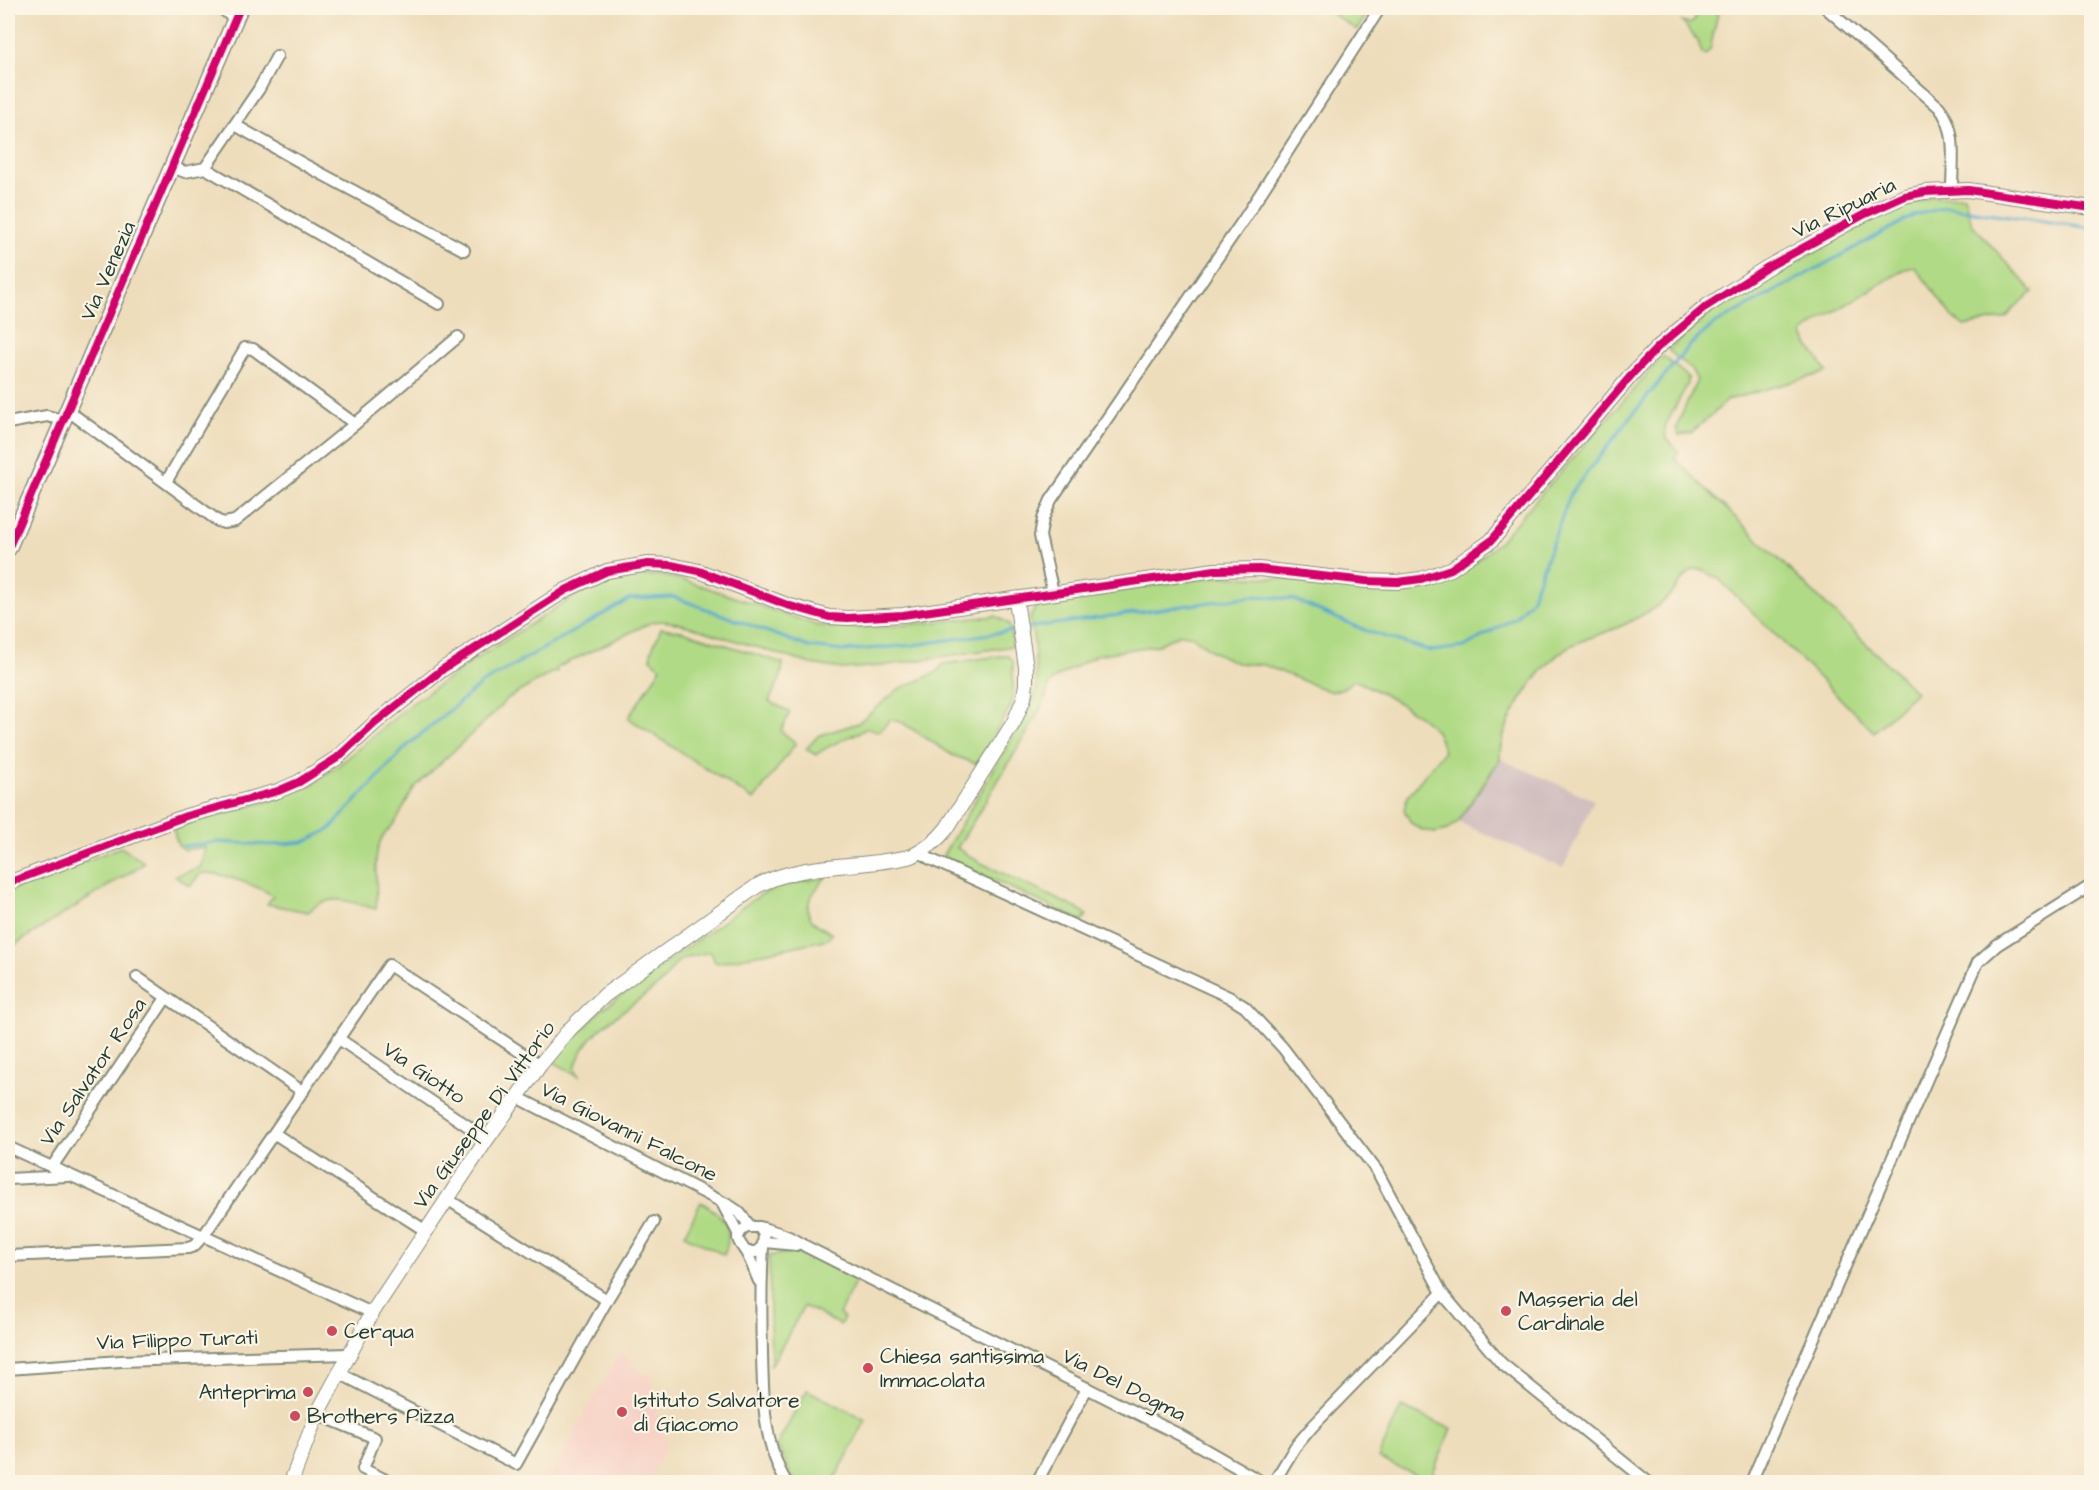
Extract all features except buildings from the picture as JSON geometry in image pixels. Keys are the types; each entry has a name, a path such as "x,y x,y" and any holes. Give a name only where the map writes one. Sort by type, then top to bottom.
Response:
{"main road":[{"name":"Via Venezia","path":"8,549 238,13"}],"street":[{"path":"222,8 238,13"},
{"path":"1053,591 1040,536 1043,519 1051,500 1244,219 1380,8"},
{"path":"1826,8 1939,107 1946,116 1952,133 1952,189"},
{"path":"205,168 235,125 277,56"},
{"path":"235,125 464,250"},
{"path":"172,167 185,172 205,168 439,304"},
{"name":"Via Ripuaria","path":"8,883 186,816 278,791 299,782 337,758 375,723 443,669 566,590 607,571 648,564 671,565 699,571 803,610 848,618 903,615 1016,600 1053,591 1215,570 1259,569 1366,581 1398,582 1421,579 1451,569 1491,541 1634,372 1672,335 1707,306 1766,268 1865,214 1905,196 1925,192 1952,189 2091,208"},
{"path":"8,423 65,415 166,482 218,521 224,523 235,521 458,337"},
{"path":"166,482 245,348 253,349 355,424"},
{"name":"Via Giuseppe Di Vittorio","path":"291,1482 317,1414 372,1313 487,1139 540,1065 570,1029 605,995 770,879 790,873 900,859 920,852 937,841 1020,710 1026,684 1016,600"},
{"path":"920,852 930,859 1228,997 1245,1007 1283,1048 1377,1171 1442,1293 1501,1363 1648,1482"},
{"path":"1751,1482 1978,962 1997,945 2091,885"},
{"path":"8,1256 194,1246 204,1236 275,1134 389,965 540,1065"},
{"name":"Via Salvator Rosa","path":"137,977 303,1092"},
{"name":"Via Salvator Rosa","path":"52,1167 166,998"},
{"name":"Via Giotto","path":"339,1039 487,1139"},
{"name":"Via Giovanni Falcone","path":"517,1096 739,1212 754,1227"},
{"path":"275,1134 426,1231"},
{"name":"Via Salvator Rosa","path":"8,1147 372,1313"},
{"path":"8,1179 71,1176"},
{"path":"447,1199 607,1300"},
{"path":"722,1203 739,1235 740,1246 747,1252 760,1284"},
{"path":"339,1372 516,1464 607,1300 654,1222"},
{"path":"739,1235 743,1228 754,1227 764,1234 760,1284 764,1405 772,1452 786,1482"},
{"name":"Via Del Dogma","path":"754,1227 778,1232 796,1240 1180,1434 1262,1482"},
{"path":"747,1252 756,1252 764,1244 777,1242 805,1246"},
{"path":"1274,1482 1295,1447 1312,1427 1442,1293"},
{"name":"Via Filippo Turati","path":"8,1369 121,1361 348,1354"},
{"path":"1037,1482 1087,1388"},
{"path":"317,1414 375,1438 363,1469 390,1482"}],"shaded area":[{"path":"1500,759 1594,800 1563,868 1458,822"},
{"name":"Istituto Salvatore di Giacomo","path":"620,1351 643,1374 650,1373 666,1449 647,1482 547,1482"}],"green space":[{"path":"1324,8 1371,8 1357,30"},
{"path":"1696,8 1719,8 1710,50 1705,55 1702,54 1698,41 1682,22 1689,24 1694,21"},
{"path":"1964,196 1972,224 2033,292 2006,318 1964,326 1954,318 1915,267 1905,269 1803,333 1827,372 1728,400 1691,433 1679,435 1676,428 1697,380 1691,369 1668,350 1719,306 1883,214 1932,197"},
{"path":"1663,356 1688,377 1688,383 1665,426 1666,439 1679,452 1674,458 1916,692 1874,732 1719,579 1694,569 1656,607 1615,629 1567,648 1544,668 1513,714 1501,745 1500,759 1458,822 1447,830 1435,833 1422,830 1411,823 1404,810 1407,797 1444,751 1437,733 1422,718 1354,680 1343,688 1331,692 1264,665 1236,663 1212,651 1190,635 1180,634 1158,645 1096,655 1054,679 1049,685 1045,699 1029,730 957,848 979,862 1082,911 1087,915 1082,921 943,855 1028,711 1037,689 1030,618 1038,603 1216,576 1279,578 1387,591 1412,587 1450,576 1475,562 1498,543"},
{"path":"659,575 684,580 819,626 882,627 996,616 1009,624 1013,646 881,666 842,669 811,664 678,623 652,622 556,668 557,672 551,673 507,699 416,786 378,848 376,909 349,901 333,900 316,906 308,912 267,904 273,896 226,876 200,874 190,886 175,876 201,867 205,847 184,850 178,845 173,828 273,800 313,784 411,704 485,653 578,594 604,582 628,577"},
{"path":"661,628 682,631 783,663 781,676 769,701 790,712 781,731 796,743 754,800 628,718 661,668 651,659 651,652"},
{"path":"1008,656 1013,661 1013,698 1011,706 977,764 952,755 903,723 890,719 881,730 868,728 816,755 806,749 818,736 858,723 899,689 936,673 943,664"},
{"path":"121,847 145,863 8,949 8,891"},
{"path":"826,877 811,897 808,909 812,920 832,934 828,939 718,963 715,962 711,952 683,959 676,963 661,983 611,1020 589,1041 575,1068 579,1076 552,1061 601,1010 741,908 762,894 785,884"},
{"path":"701,1202 716,1212 726,1223 728,1237 724,1255 684,1235"},
{"path":"798,1251 857,1279 839,1314 844,1318 840,1325 804,1306 771,1366 769,1256"},
{"path":"807,1390 866,1420 833,1482 795,1482 777,1445"},
{"path":"1401,1407 1452,1429 1429,1481 1378,1458"}],"waterway":[{"path":"1026,628 1254,596 1292,599 1367,631 1431,651 1464,647 1515,618 1531,600 1571,493 1689,346 1713,325 1915,215 1946,207 2092,228"},
{"path":"183,846 218,842 271,845 304,842 329,830 407,746 481,684 630,599 674,597 809,647 843,651 914,645 1016,630"}],"cycle path":[{"path":"8,549 240,8"},
{"path":"8,883 186,816 278,791 299,782 337,758 375,723 443,669 566,590 607,571 648,564 671,565 699,571 787,605 829,617 848,618 903,615 1215,570 1259,569 1366,581 1398,582 1421,579 1451,569 1491,541 1634,372 1658,347 1707,306 1766,268 1865,214 1905,196 1925,192 1968,190 2092,208"}],"place":[{"name":"Masseria del Cardinale","path":"1506,1311"},
{"name":"Cerqua","path":"332,1331"},
{"name":"Chiesa santissima Immacolata","path":"868,1368"},
{"name":"Anteprima","path":"308,1392"},
{"name":"Istituto Salvatore di Giacomo","path":"622,1412"},
{"name":"Brothers Pizza","path":"295,1416"}]}
